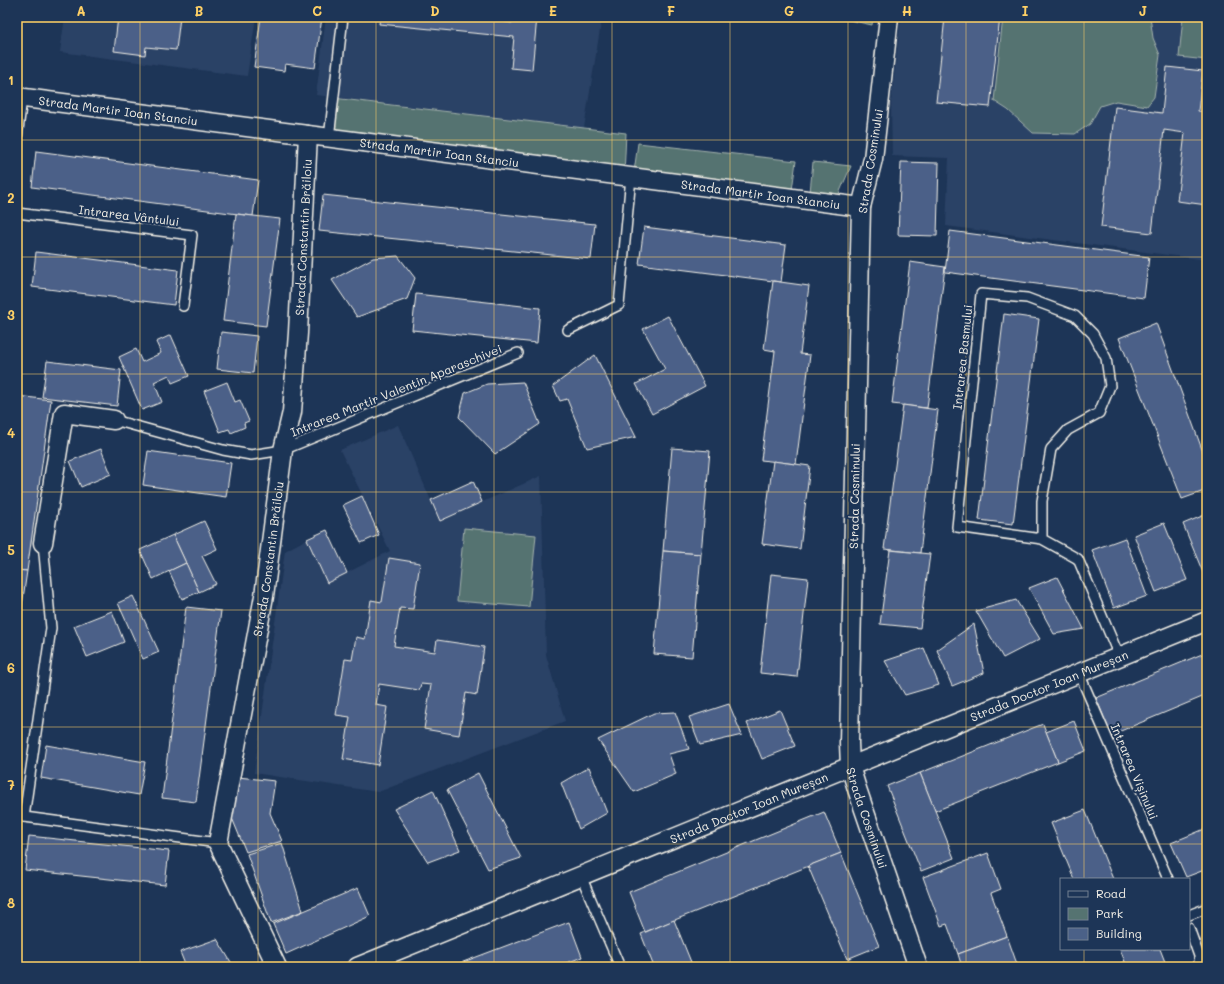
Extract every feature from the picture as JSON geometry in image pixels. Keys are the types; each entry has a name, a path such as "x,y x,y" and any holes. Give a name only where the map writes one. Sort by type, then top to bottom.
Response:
{"street":[{"name":"Strada Cosminului","path":"890,17 873,159 861,207 849,738 850,766 918,967"},
{"name":"Strada Martir Ioan Stanciu","path":"20,97 861,207"},
{"name":"Strada Constantin Brăiloiu","path":"218,843 264,596 283,450 292,412 308,135"},
{"path":"43,543 64,413 114,420"},
{"name":"Strada Doctor Ioan Mureșan","path":"357,967 1207,621"},
{"path":"218,843 277,967"}],"lane":[{"path":"329,138 343,17"},
{"path":"17,138 20,97"},
{"path":"568,330 618,305 631,177"},
{"name":"Intrarea Vântului","path":"17,213 192,235 183,306"},
{"name":"Intrarea Basmului","path":"1042,539 1042,501 1051,448 1068,430 1098,413 1110,386 1106,358 1093,334 1075,316 1027,298 981,294 957,527 1042,539 1078,559 1119,656"},
{"name":"Intrarea Martir Valentin Aparaschivei","path":"114,420 223,450 250,454 283,450 518,353"},
{"path":"43,543 51,628 20,816 218,843"},
{"name":"Intrarea Vișinului","path":"1079,673 1168,878"},
{"path":"581,876 620,967"},
{"path":"1190,916 1207,908"},
{"path":"1190,931 1200,956 1199,967"}],"shaded area":[{"path":"65,17 256,17 247,76 60,52"},
{"path":"326,17 602,17 584,128 316,95"},
{"path":"901,17 1207,17 1207,260 946,226 949,158 892,156 891,102"},
{"path":"398,425 440,521 541,476 546,655 565,721 378,792 254,773 285,551 307,539 327,583 390,551 340,450"}],"green space":[{"path":"835,17 873,17 872,25"},
{"path":"1003,17 1150,17 1153,38 1160,55 1154,97 1147,106 1116,101 1100,106 1090,124 1075,134 1033,133 1008,110 994,101"},
{"path":"1183,17 1207,17 1207,60 1179,57"},
{"path":"333,98 626,133 624,176 329,138"},
{"path":"638,143 796,161 792,190 634,172"},
{"path":"813,162 851,166 838,196 810,192"},
{"path":"464,528 536,535 529,607 457,601"}],"building":[{"path":"118,17 180,17 176,50 146,47 145,55 114,51"},
{"path":"261,17 322,17 315,68 285,64 284,71 254,67"},
{"path":"380,17 506,17 505,22 512,23 513,17 537,17 532,70 511,68 514,37 379,24"},
{"path":"945,17 1000,17 990,107 936,102"},
{"path":"1167,67 1203,71 1198,111 1207,112 1207,205 1177,201 1185,133 1164,130 1152,233 1101,227 1115,107 1162,113"},
{"path":"36,151 258,180 253,216 32,187"},
{"path":"901,162 939,163 937,236 898,235"},
{"path":"323,195 595,224 591,259 319,231"},
{"path":"236,214 280,219 266,326 223,321"},
{"path":"644,227 786,245 781,282 639,264"},
{"path":"950,231 1149,257 1144,298 945,272"},
{"path":"36,252 178,270 174,305 32,287"},
{"path":"398,256 415,278 407,299 357,317 332,280 373,258"},
{"path":"910,262 945,267 927,408 892,404"},
{"path":"773,281 809,286 800,354 810,355 796,464 761,460 775,351 764,349"},
{"path":"416,294 540,308 537,343 412,330"},
{"path":"1004,314 1039,319 1013,524 979,520"},
{"path":"668,316 705,386 652,414 636,384 665,369 643,329"},
{"path":"1156,323 1207,463 1207,490 1182,499 1119,338"},
{"path":"221,332 257,336 253,373 217,369"},
{"path":"171,335 189,376 172,383 169,375 154,382 162,402 142,410 119,357 136,349 142,362 161,353 156,342"},
{"path":"595,355 636,437 587,448 567,399 560,401 553,386"},
{"path":"47,361 121,370 117,406 42,397"},
{"path":"227,382 235,402 240,400 249,421 244,423 245,427 231,433 229,429 220,432 204,391"},
{"path":"523,382 540,424 495,454 459,417 465,393 487,384"},
{"path":"17,396 51,400 27,571 17,570"},
{"path":"903,405 938,410 920,553 884,549"},
{"path":"672,448 710,451 701,554 663,551"},
{"path":"101,449 111,474 81,487 70,461"},
{"path":"148,451 231,463 226,497 143,485"},
{"path":"773,461 810,466 800,549 762,544"},
{"path":"473,481 482,502 440,521 431,500"},
{"path":"362,496 379,535 361,543 343,505"},
{"path":"1207,514 1207,574 1204,575 1183,524"},
{"path":"204,521 217,549 202,556 216,584 199,592 173,535"},
{"path":"1164,523 1187,580 1156,592 1134,535"},
{"path":"327,530 347,573 327,583 307,539"},
{"path":"173,535 186,563 153,579 140,550"},
{"path":"1125,538 1147,596 1114,608 1092,550"},
{"path":"890,550 930,554 920,628 880,624"},
{"path":"663,551 701,554 692,657 654,654"},
{"path":"389,558 420,563 413,609 400,608 394,646 435,652 437,640 484,647 477,695 466,693 459,735 424,729 431,685 421,684 419,690 379,684 376,705 387,707 378,765 343,759 350,717 336,715 345,659 352,660 356,637 365,639 371,600 382,602"},
{"path":"186,563 199,592 182,599 169,571"},
{"path":"17,570 27,571 17,640"},
{"path":"771,574 808,578 797,677 760,673"},
{"path":"1057,577 1084,629 1054,634 1029,588"},
{"path":"133,596 159,652 143,659 118,603"},
{"path":"1016,600 1040,639 1003,658 976,611"},
{"path":"186,607 221,611 196,802 162,798"},
{"path":"112,611 124,642 87,657 74,626"},
{"path":"974,624 984,673 952,686 937,650"},
{"path":"924,648 939,685 905,695 885,661"},
{"path":"1207,652 1207,695 1111,735 1096,698"},
{"path":"729,704 742,735 700,745 689,717"},
{"path":"780,710 795,746 762,759 747,723"},
{"path":"675,712 689,749 669,754 676,774 634,792 598,740 654,713"},
{"path":"1074,721 1086,751 1058,762 1046,732"},
{"path":"1043,724 1058,762 935,811 920,773"},
{"path":"46,745 145,762 139,795 41,778"},
{"path":"589,767 607,813 579,829 561,783"},
{"path":"478,773 521,858 488,869 447,790"},
{"path":"920,773 954,858 921,871 887,786"},
{"path":"238,777 275,781 270,813 282,841 246,852 232,818"},
{"path":"433,790 460,850 428,862 394,809"},
{"path":"1085,810 1113,878 1074,878 1051,823"},
{"path":"824,812 841,853 645,932 629,892"},
{"path":"1207,828 1207,869 1186,877 1171,843"},
{"path":"29,836 169,851 165,885 25,870"},
{"path":"282,843 303,911 271,923 247,854"},
{"path":"841,853 879,946 847,959 808,866"},
{"path":"988,853 1001,889 991,893 1007,936 958,954 947,924 941,926 923,877"},
{"path":"358,888 370,916 286,954 273,924"},
{"path":"674,920 693,967 654,967 641,934"},
{"path":"569,922 582,957 556,967 450,967"},
{"path":"1007,936 1018,967 962,967 958,954"},
{"path":"217,939 234,967 186,967 180,952"},
{"path":"1120,950 1160,950 1167,967 1127,967"},
{"path":"1125,962 1127,967 1111,967"}]}
